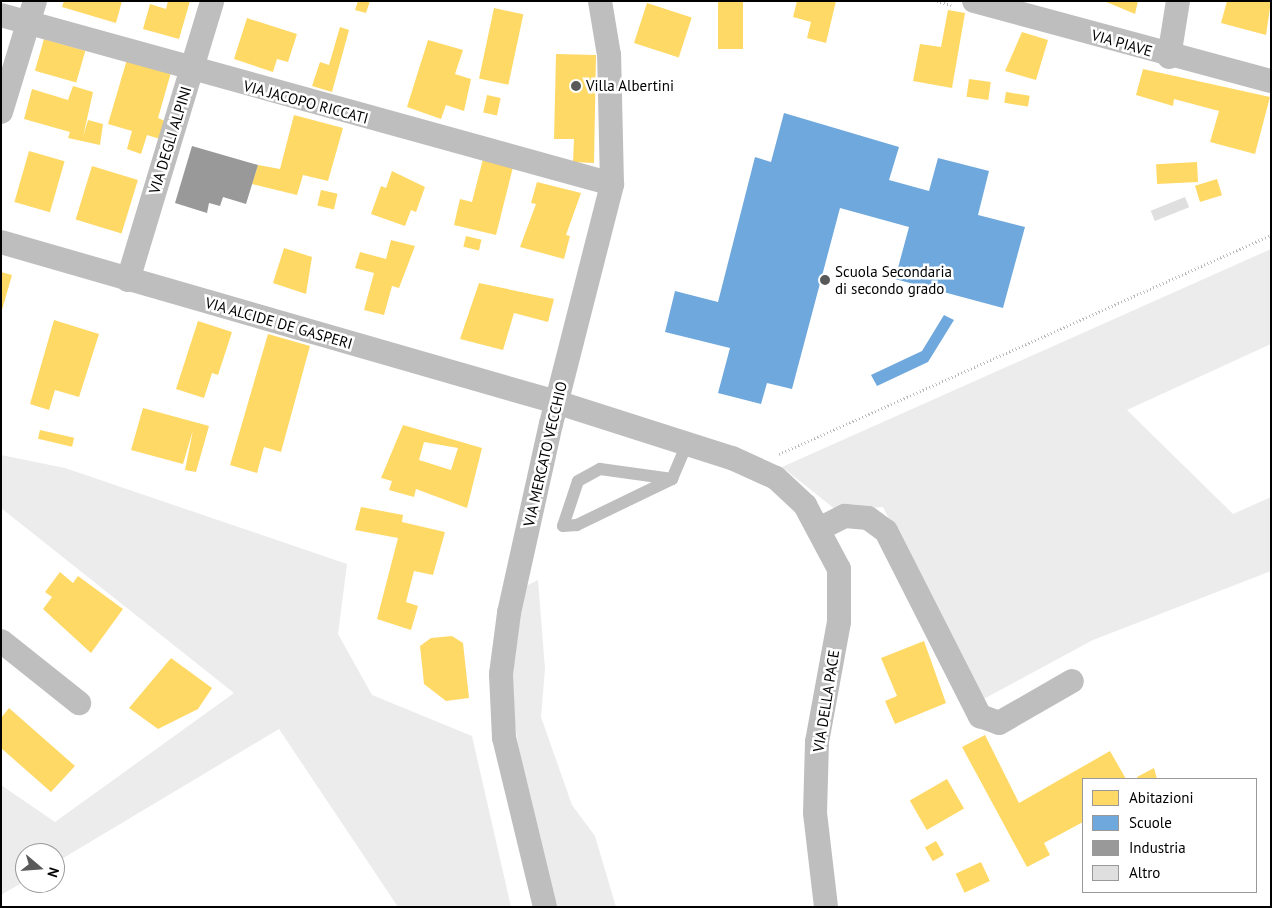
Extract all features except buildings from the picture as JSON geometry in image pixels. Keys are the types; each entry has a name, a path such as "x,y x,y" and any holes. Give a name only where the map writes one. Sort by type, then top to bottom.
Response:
{"street":[{"name":"VIA DEGLI ALPINI","path":"128,280 212,1"},
{"name":"VIA MERCATO VECCHIO","path":"546,907 504,738 501,674 509,613 556,402 612,184 610,55 600,1"},
{"name":"VIA PIAVE","path":"974,1 1169,57 1271,81"},
{"path":"1169,57 1178,1"},
{"name":"VIA JACOPO RICCATI","path":"1,15 32,12 191,71 612,184"},
{"path":"1,112 32,12"},
{"name":"VIA ALCIDE DE GASPERI","path":"1,242 556,402"},
{"name":"VIA DELLA PACE","path":"556,402 754,466 776,478 805,505 821,528 839,569 839,622 817,742 815,813 826,907"},
{"path":"821,528 845,516 868,518 886,531 980,716 999,723 1072,681"},
{"path":"1,641 79,703"}],"lane":[{"path":"672,478 600,469 578,481 563,526 578,525 672,478 687,443"}],"path":[{"path":"754,466 1271,235"}],"shaded area":[{"path":"1271,249 1271,344 1127,410 1233,514 1271,497 1271,571 1093,640 980,701 883,507 836,510 782,467"},
{"path":"1,455 65,468 347,564 338,634 372,695 472,736 511,907 398,907 279,729 65,857 65,843 15,843 15,887 1,895 1,785 55,822 234,693 1,508"},
{"path":"538,580 545,669 541,717 572,805 595,836 616,907 556,907 523,771 508,686 526,586"}],"place":[{"name":"Villa Albertini","path":"576,86"},
{"name":"Scuola Secondaria di secondo grado","path":"825,280"}]}
